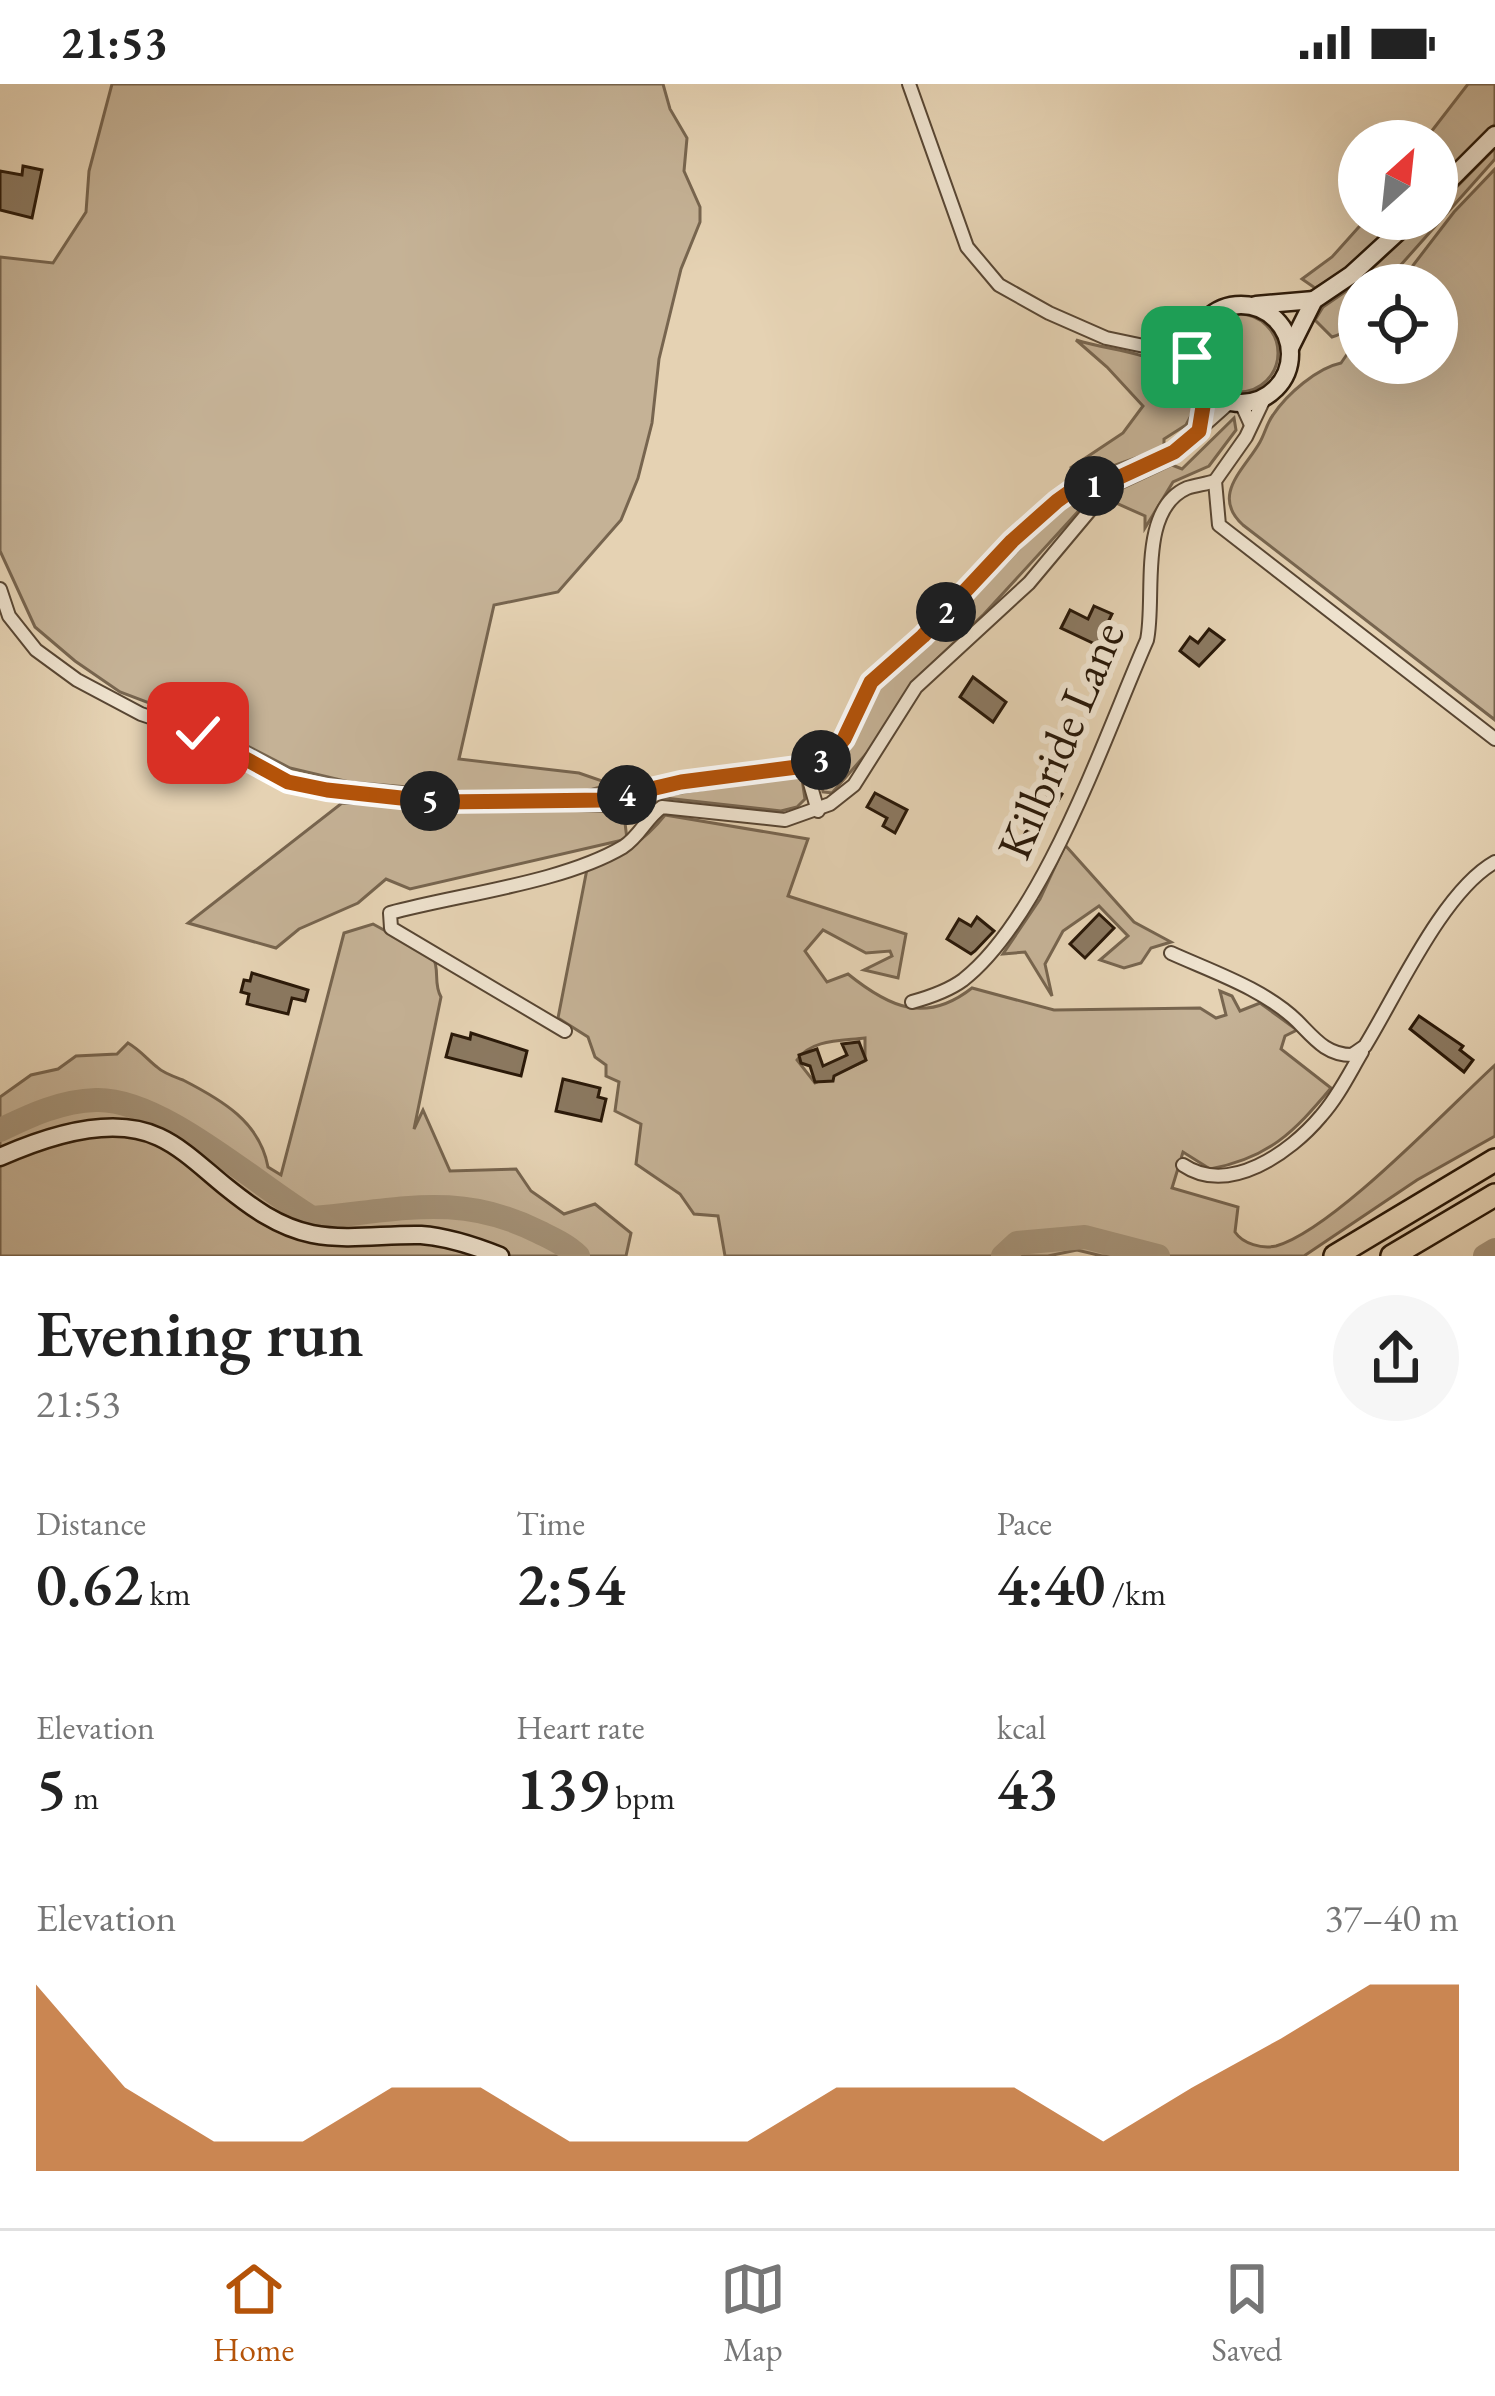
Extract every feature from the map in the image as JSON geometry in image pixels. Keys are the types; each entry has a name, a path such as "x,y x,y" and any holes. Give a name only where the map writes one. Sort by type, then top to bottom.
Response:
{"highway":[{"path":"1335,1256 1495,1160"},
{"path":"1392,1256 1495,1195"},
{"path":"1414,1256 1495,1209"}],"street":[{"path":"909,84 967,247 999,285 1049,314 1106,338 1163,350 1236,403 1251,425"},
{"path":"1458,172 1495,136"},
{"path":"1389,240 1314,301 1290,349 1285,376 1265,397 1215,481 1219,524 1495,739"},
{"path":"1163,350 1222,308 1314,301"},
{"path":"1250,305 1277,320 1290,349"},
{"path":"1199,431 1201,381 1193,340 1201,326"},
{"path":"0,589 9,616 35,650 77,680 140,713 198,733 288,782 438,802 604,800 681,782 805,766 833,752 871,682 1057,501 1071,491 1109,482 1174,452 1236,403 1265,397"},
{"name":"Kilbride Lane","path":"912,1002 934,997 966,977 1034,894 1147,640 1152,618 1150,560 1157,526 1183,490 1215,481"},
{"path":"565,1031 391,928 390,914 544,876 603,856 627,844 662,807 785,820 818,811 854,784 916,687 1029,583 1090,509"},
{"path":"805,766 818,811"},
{"path":"1184,1165 1212,1179 1240,1173 1273,1156 1322,1116 1428,939 1460,894 1495,862"},
{"path":"1171,953 1279,1005 1329,1050 1352,1055 1365,1046"},
{"path":"0,1157 52,1138 124,1128 154,1134 175,1145 248,1205 281,1225 363,1240 421,1235 465,1242 500,1256"}],"shaded area":[{"path":"112,84 663,84 670,109 687,138 684,171 700,207 700,222 681,269 659,359 652,423 638,478 621,520 558,592 494,605 459,759 579,773 611,784 579,793 478,793 349,782 290,768 205,724 120,692 35,627 0,551 0,257 53,263 86,212 89,171"},
{"path":"1468,84 1495,84 1495,124 1458,160 1458,120 1440,120"},
{"path":"1495,148 1495,159 1458,201 1458,186"},
{"path":"1495,169 1495,720 1243,525 1230,503 1234,482 1279,407 1313,376 1332,366 1338,364 1338,384 1458,384 1458,264 1414,264 1433,240 1458,240 1458,208"},
{"path":"1347,240 1377,240 1350,264 1338,264 1338,275 1315,288 1302,279"},
{"path":"1402,240 1423,240 1402,264 1377,264"},
{"path":"1338,297 1338,335 1332,337 1315,320"},
{"path":"1239,314 1267,325 1278,353 1267,381 1239,392 1211,381 1200,353 1211,325"},
{"path":"1076,340 1148,358 1176,376 1194,410 1186,425 1164,439 1164,448 1090,474 1072,467 1123,433 1143,406"},
{"path":"1234,418 1236,430 1209,466 1173,482 1145,528 1145,516 1107,499 1103,505 1084,505 984,614 914,681 873,746 832,793 823,792 820,772 855,739 880,686 1059,508 1077,497 1108,495 1172,465 1182,469"},
{"path":"792,775 802,779 805,799 781,811 656,797"},
{"path":"342,803 621,812 643,804 637,821 625,823 627,839 410,889 386,879 358,903 299,929 276,948 188,923"},
{"path":"665,815 808,839 788,896 906,934 898,978 864,970 892,956 890,951 866,953 823,930 805,951 827,982 848,974 879,996 909,1007 939,1006 972,988 1054,1010 1200,1008 1216,1018 1226,1015 1220,991 1232,996 1240,1011 1260,1003 1297,1030 1285,1036 1281,1049 1331,1088 1292,1130 1249,1158 1210,1169 1183,1152 1172,1188 1238,1207 1235,1232 1253,1245 1276,1246 1328,1217 1495,1065 1495,1136 1417,1180 1304,1256 1102,1256 1077,1250 1048,1256 725,1256 718,1216 694,1214 680,1194 636,1164 641,1124 615,1111 619,1082 606,1076 606,1065 595,1057 588,1037 558,1018 587,869 630,847","holes":["865,1038 865,1061 815,1083 797,1060 819,1045"]},
{"path":"1065,845 1134,922 1171,942 1151,948 1141,963 1124,968 1100,960 1128,936 1099,906 1063,931 1045,964 1052,996 1025,952 1003,954 1040,899"},
{"path":"373,924 433,957 436,967 441,997 414,1129 423,1110 450,1171 516,1169 531,1191 564,1214 595,1204 631,1233 626,1256 0,1256 0,1097 31,1075 58,1069 76,1056 117,1054 128,1043 162,1071 237,1114 257,1137 268,1167 281,1175 344,933"}],"building":[{"path":"23,166 42,170 32,218 0,210 0,171 22,175"},
{"path":"1094,606 1112,614 1097,645 1061,628 1070,610 1088,619"},
{"path":"1209,629 1224,640 1199,666 1180,651 1190,637 1198,643"},
{"path":"973,677 1006,702 993,722 960,697"},
{"path":"1052,788 1062,794 1029,852 1018,845"},
{"path":"875,793 907,810 895,833 883,826 887,818 867,807"},
{"path":"1099,914 1114,928 1085,958 1070,944"},
{"path":"977,917 994,931 971,954 947,939 959,919 971,926"},
{"path":"252,973 308,990 305,1001 292,998 288,1014 247,1004 249,994 241,992"},
{"path":"1419,1016 1463,1046 1460,1050 1473,1060 1464,1072 1410,1029"},
{"path":"471,1033 527,1051 521,1076 446,1057 452,1034 470,1039"},
{"path":"859,1042 866,1060 834,1076 833,1081 815,1082 810,1066 801,1063 799,1055 817,1049 823,1066 847,1055 842,1044"},
{"path":"563,1079 600,1088 598,1097 606,1099 601,1121 556,1111"}],"waterway":[{"path":"0,1130 71,1103 122,1103 178,1127 312,1218 454,1208 509,1219 578,1256"},
{"path":"1003,1256 1017,1243 1085,1237 1158,1256"},
{"path":"1485,1256 1495,1250"}],"route":[{"path":"198,733 288,782 438,802 604,800 681,782 821,760 844,739 871,682 1057,501 1071,491 1109,482 1174,452 1199,431 1206,388 1192,357"}]}
